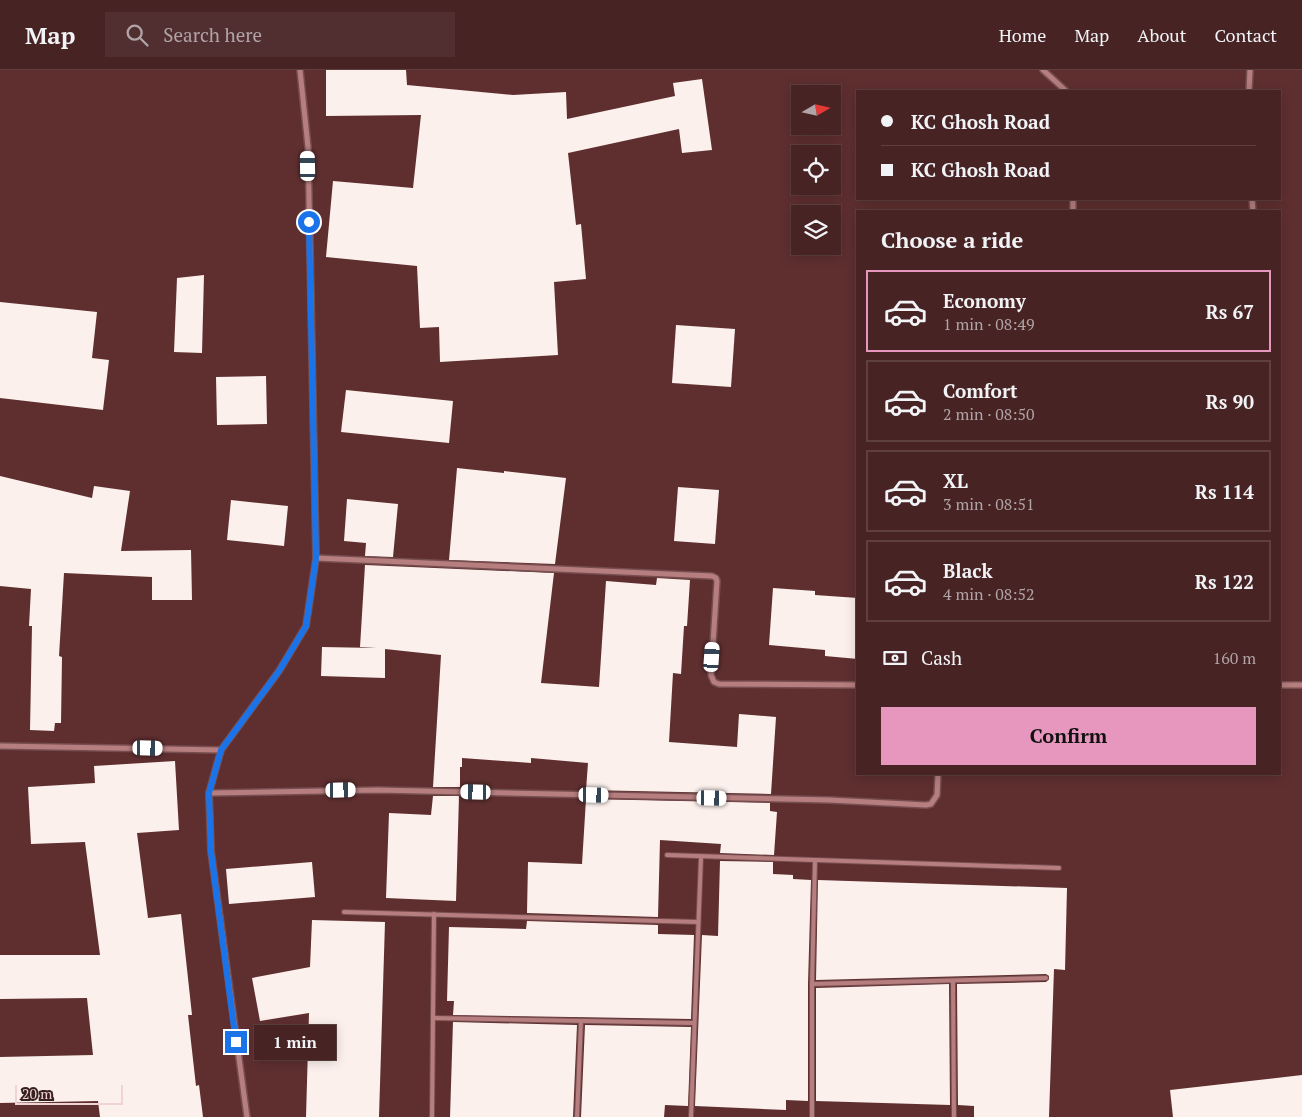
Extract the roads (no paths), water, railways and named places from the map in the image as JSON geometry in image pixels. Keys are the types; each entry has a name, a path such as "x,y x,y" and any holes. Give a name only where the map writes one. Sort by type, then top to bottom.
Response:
{"street":[{"path":"246,1117 211,852 209,793 221,750 279,671 306,626 316,558 308,147 300,70"},
{"path":"1043,70 1065,90"},
{"path":"1249,90 1250,70"},
{"path":"316,558 712,576 718,581 711,675 714,682 719,684 856,685"},
{"path":"1281,686 1302,685"},
{"path":"0,746 221,750"},
{"path":"209,793 378,790 830,800 926,805 931,804 938,795 938,775"}],"lane":[{"path":"666,854 700,857 1059,868"},
{"path":"691,1117 700,857"},
{"path":"812,1117 812,984 815,861"},
{"path":"344,912 698,922"},
{"path":"432,1117 434,914"},
{"path":"812,984 1046,978"},
{"path":"953,981 954,1117"},
{"path":"433,1018 694,1023"},
{"path":"577,1117 581,1021"}]}
